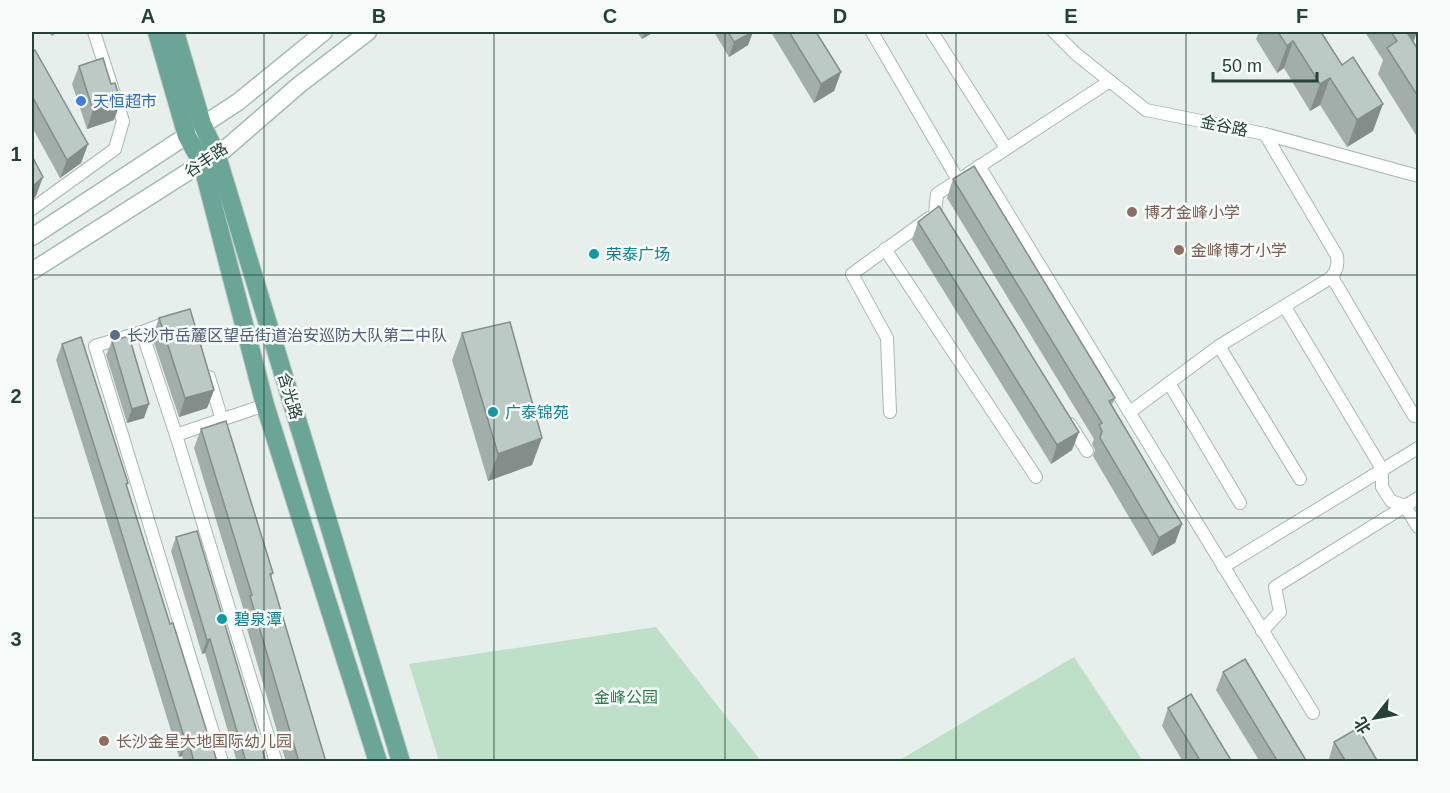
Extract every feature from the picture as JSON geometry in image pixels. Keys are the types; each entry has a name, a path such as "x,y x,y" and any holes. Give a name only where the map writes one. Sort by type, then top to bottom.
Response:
{"main road":[{"name":"含光路","path":"157,32 188,136 210,159 401,762"},
{"name":"含光路","path":"175,32 202,124 265,405 378,762"}],"street":[{"path":"32,209 116,149 123,121 94,32"},
{"name":"谷丰路","path":"32,237 238,102 324,32"},
{"name":"谷丰路","path":"32,271 210,159 299,85 368,32"},
{"path":"872,32 958,180"},
{"path":"932,32 1006,148"},
{"name":"金谷路","path":"1054,32 1076,54 1146,110 1265,134 1419,176"},
{"path":"948,233 935,213 937,194 1110,81"},
{"path":"1130,412 1219,346 1332,277 1338,266 1337,256 1265,134"},
{"path":"979,166 1313,713"},
{"path":"890,412 887,338 852,274 935,213"},
{"path":"885,249 1036,477"},
{"path":"1332,277 1414,416"},
{"path":"1285,307 1382,469 1382,487 1390,501 1406,506 1419,527"},
{"path":"181,318 95,346 222,762"},
{"path":"142,332 176,435 276,762"},
{"path":"1219,346 1300,479"},
{"path":"207,367 222,420"},
{"path":"1169,383 1240,502"},
{"path":"176,435 265,405"},
{"path":"1062,411 1087,451"},
{"path":"1223,567 1419,448"},
{"path":"1262,631 1280,612 1275,587 1419,498"}],"green space":[{"name":"金峰公园","path":"656,627 761,761 439,761 409,664"},
{"path":"1074,657 1143,761 898,761"}],"building":[{"path":"728,32 753,32 734,42"},
{"path":"789,32 816,32 841,72 821,84"},
{"path":"1278,32 1321,32 1342,65 1353,57 1383,104 1357,120 1330,78 1320,84 1293,41 1287,46"},
{"path":"1391,32 1413,32 1408,34 1419,51 1419,98 1387,48 1397,41"},
{"path":"35,50 88,144 67,160 32,96 32,52"},
{"path":"103,58 111,84 115,83 121,101 93,110 79,66"},
{"path":"32,156 43,177 32,187"},
{"path":"974,166 1115,398 1109,401 1182,524 1159,538 1100,438 1102,431 1099,425 1102,423 953,179"},
{"path":"939,206 1079,432 1057,445 918,222"},
{"path":"190,309 214,390 185,398 159,318"},
{"path":"510,322 542,438 498,454 462,333"},
{"path":"129,336 149,404 132,409 112,341"},
{"path":"81,337 170,624 173,623 217,762 194,762 188,739 185,740 62,344"},
{"path":"226,421 273,573 270,574 326,762 299,762 250,596 252,595 201,429"},
{"path":"197,531 266,762 246,762 210,639 207,640 176,537"},
{"path":"1245,659 1307,762 1278,762 1223,672"},
{"path":"1191,694 1232,762 1201,762 1168,708"},
{"path":"1358,728 1378,762 1346,762 1334,742"}],"place":[{"name":"天恒超市","path":"81,101"},
{"name":"博才金峰小学","path":"1132,212"},
{"name":"金峰博才小学","path":"1179,250"},
{"name":"荣泰广场","path":"594,254"},
{"name":"长沙市岳麓区望岳街道治安巡防大队第二中队","path":"115,335"},
{"name":"广泰锦苑","path":"493,412"},
{"name":"碧泉潭","path":"222,619"},
{"name":"长沙金星大地国际幼儿园","path":"104,741"}]}
